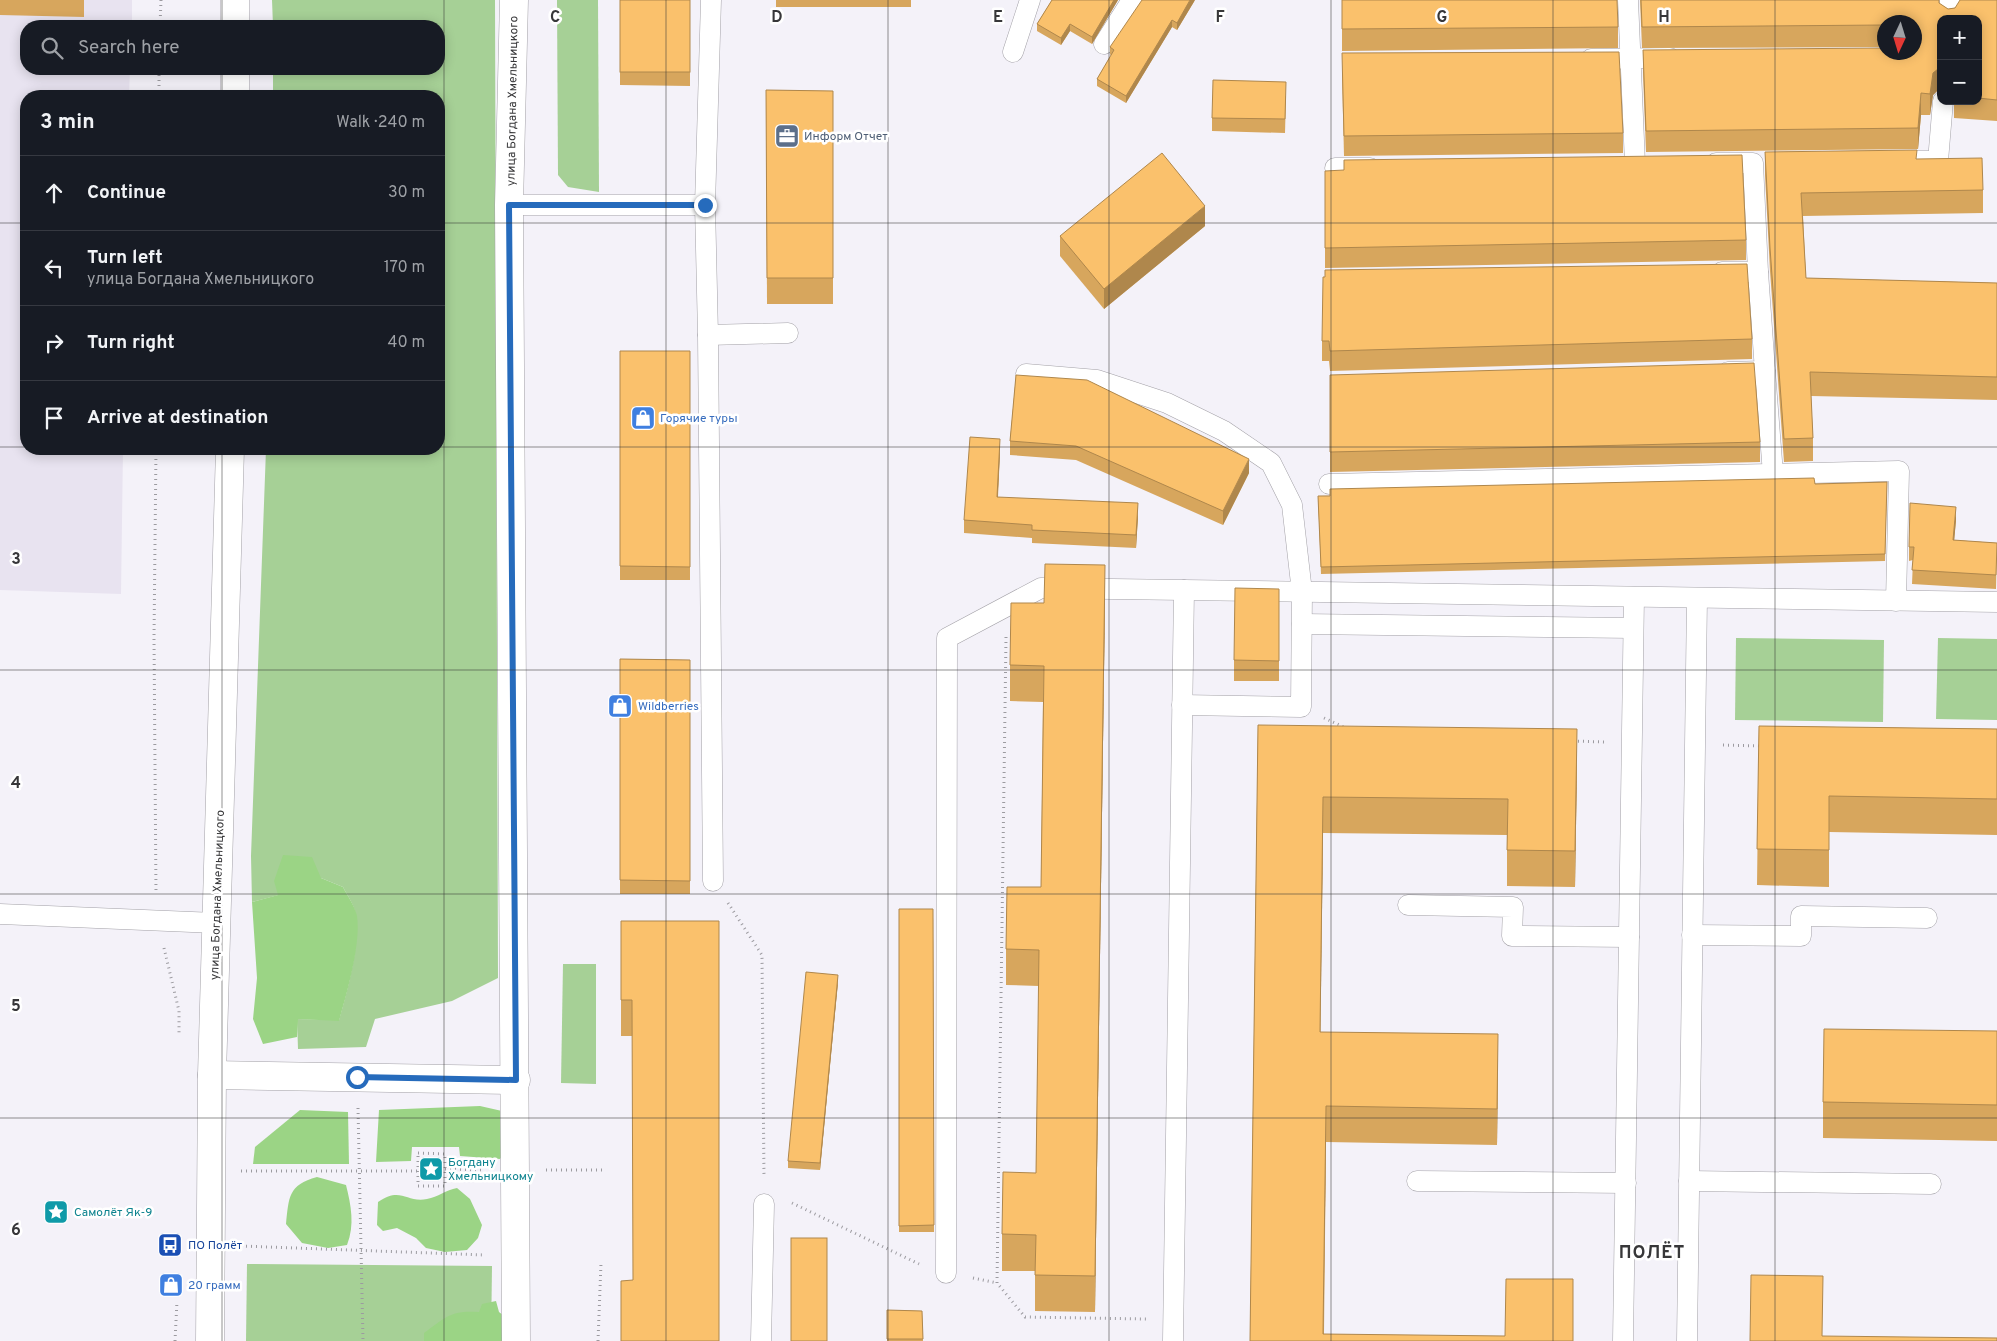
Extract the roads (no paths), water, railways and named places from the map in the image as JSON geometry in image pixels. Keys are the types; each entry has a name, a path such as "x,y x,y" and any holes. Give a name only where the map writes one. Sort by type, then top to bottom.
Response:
{"main road":[{"path":"235,0 235,20"},
{"name":"улица Богдана Хмельницкого","path":"514,0 509,205 516,1080 516,1341"},
{"path":"235,75 235,90"},
{"name":"улица Богдана Хмельницкого","path":"210,1341 212,1075 230,455"},
{"path":"212,1075 516,1080"}],"lane":[{"path":"711,0 705,205 713,881"},
{"path":"1012,52 1030,0"},
{"path":"1104,44 1132,0"},
{"path":"1628,0 1635,164"},
{"path":"1949,15 1950,0"},
{"path":"1572,59 1689,58"},
{"path":"1890,161 1938,161 1942,105"},
{"path":"1694,164 1763,163 1758,272 1772,474"},
{"path":"1335,168 1393,167"},
{"path":"509,205 705,205"},
{"path":"1699,272 1758,272"},
{"path":"708,335 788,333"},
{"path":"1705,372 1765,371"},
{"path":"1026,374 1097,380 1167,403 1224,431 1271,463 1292,505 1302,592 1301,707 1182,705"},
{"path":"1330,484 1899,471 1896,601"},
{"path":"946,1273 947,638 1040,588 1997,602"},
{"path":"1173,1341 1184,590"},
{"path":"1623,1341 1634,597"},
{"path":"1687,1341 1697,598"},
{"path":"1302,624 1633,628"},
{"path":"1408,905 1513,907 1512,936 1629,937"},
{"path":"0,914 216,924"},
{"path":"1692,935 1801,936 1801,916 1927,918"},
{"path":"1417,1181 1626,1184"},
{"path":"1689,1181 1931,1184"},
{"path":"760,1341 764,1204"}],"place":[{"name":"Информ Отчет","path":"787,136"},
{"name":"Горячие туры","path":"643,418"},
{"name":"Wildberries","path":"620,706"},
{"name":"Богдану Хмельницкому","path":"431,1169"},
{"name":"Самолёт Як-9","path":"56,1212"},
{"name":"ПО Полёт","path":"170,1245"},
{"name":"20 грамм","path":"171,1285"}],"district":[{"name":"ПОЛЁТ","path":"1652,1252"}]}
